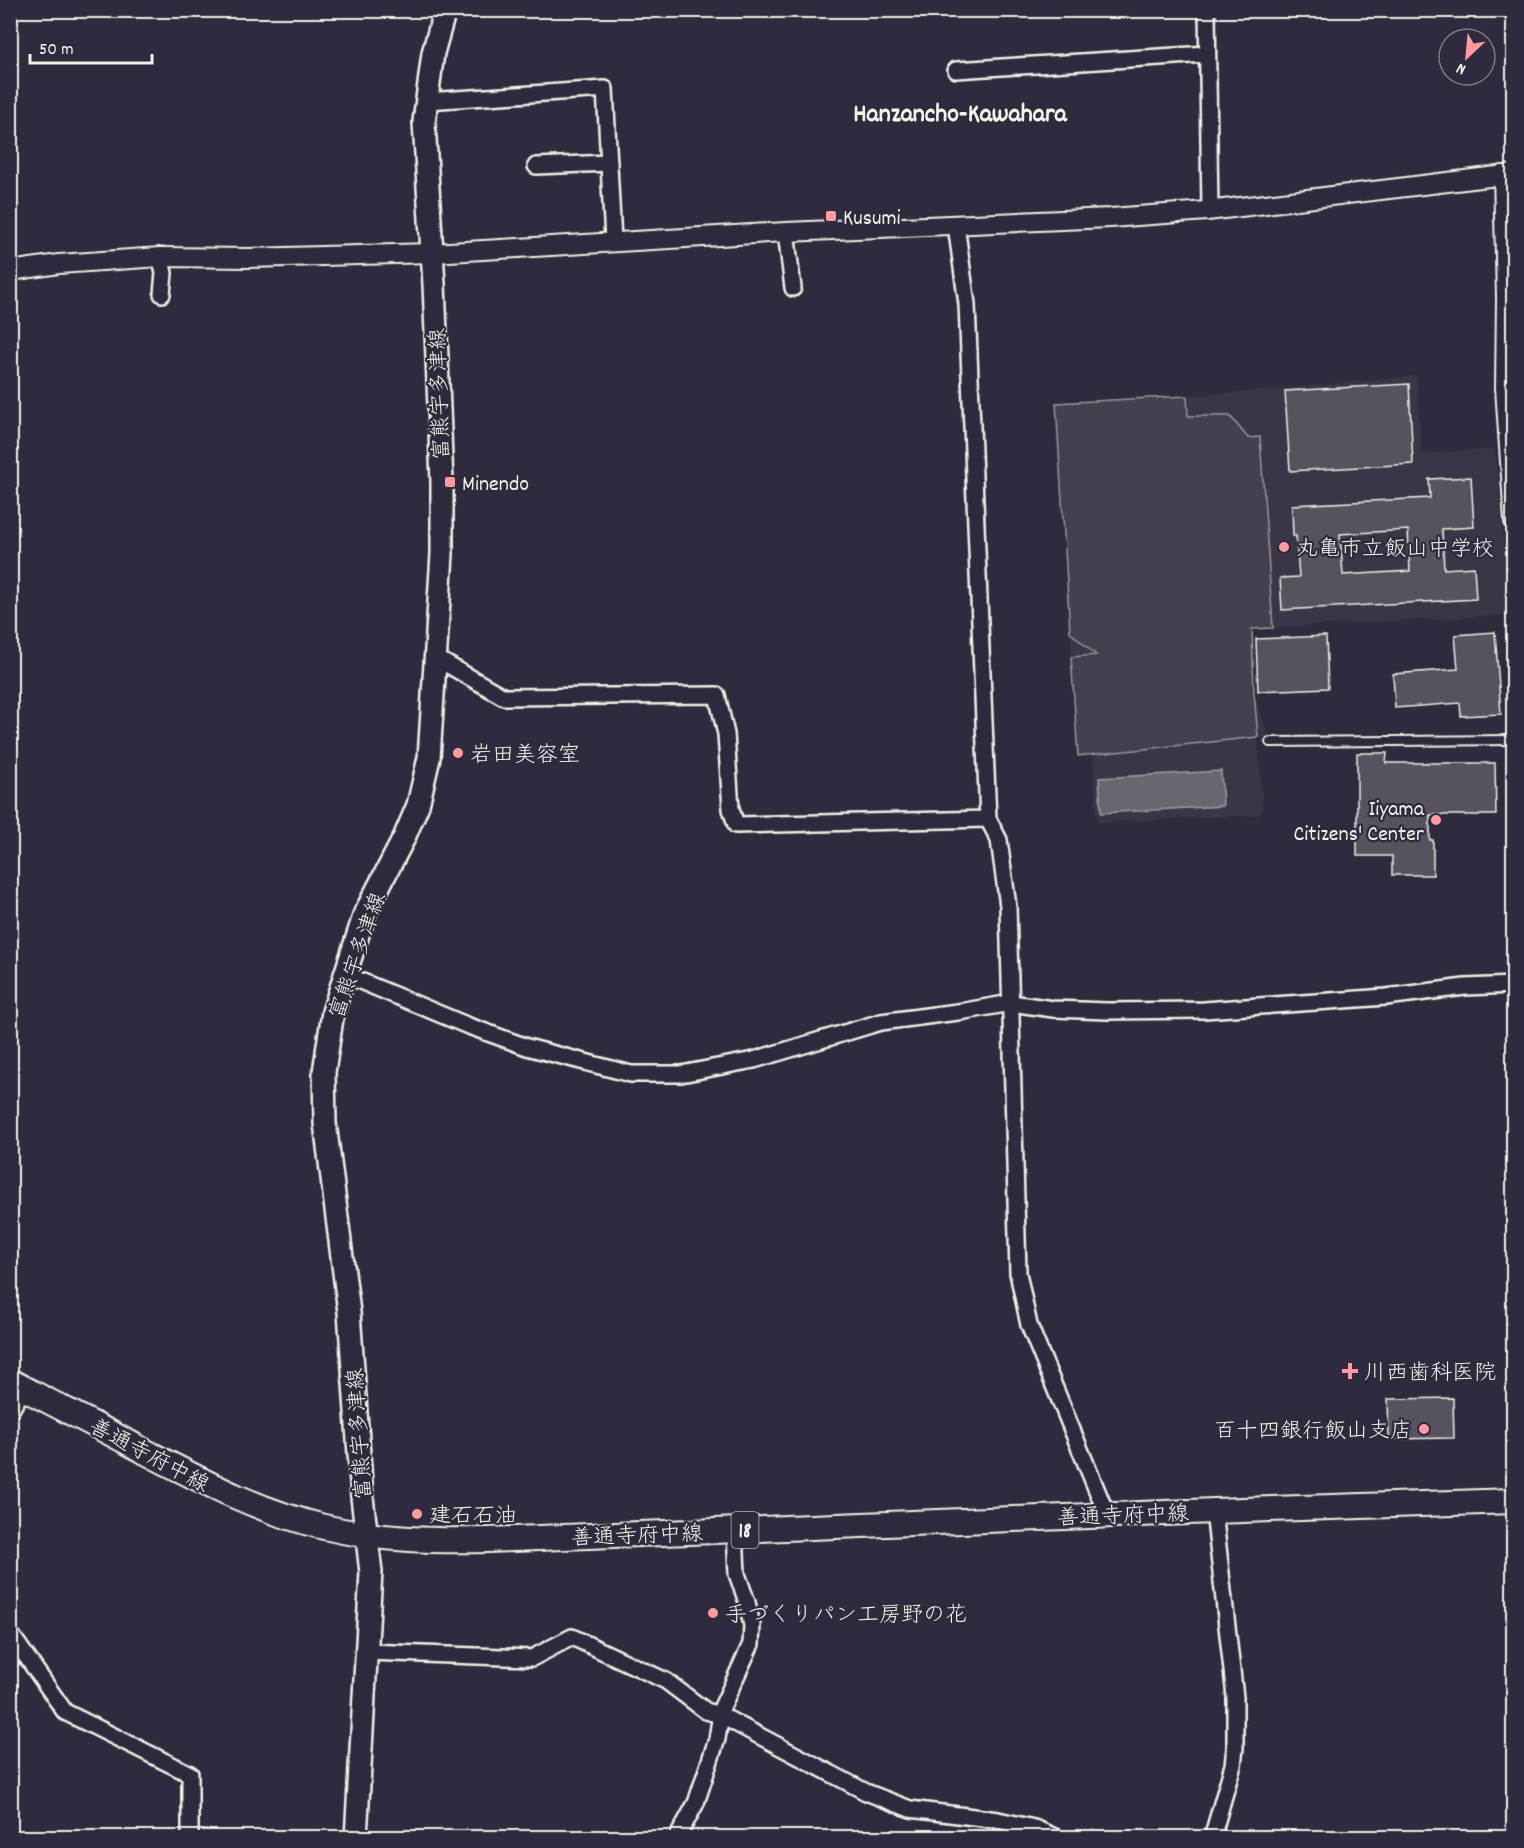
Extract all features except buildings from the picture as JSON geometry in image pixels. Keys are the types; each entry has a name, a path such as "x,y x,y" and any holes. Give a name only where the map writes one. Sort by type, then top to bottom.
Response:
{"main road":[{"name":"富熊宇多津線","path":"356,1838 371,1572 362,1497 349,1312 325,1123 324,1072 333,1012 365,913 404,838 418,805 429,758 442,554 442,494 424,122 434,52 445,10"},
{"name":"善通寺府中線","path":"17,1384 204,1483 245,1502 326,1528 403,1539 452,1541 1514,1501"}],"street":[{"path":"1207,10 1210,211"},
{"path":"956,70 1207,54"},
{"path":"426,101 605,89 613,241"},
{"path":"536,166 609,163"},
{"path":"10,271 59,264 160,257 249,258 432,253 786,232 1110,218 1210,211 1508,174 1504,388 1514,521"},
{"path":"956,225 968,304 988,819 999,840 1008,906 1018,1273 1029,1325 1107,1515"},
{"path":"786,232 793,288"},
{"path":"160,257 164,273 162,294"},
{"path":"436,658 504,697 717,695 726,734 731,809 736,825 988,819"},
{"path":"346,975 466,1025 517,1043 631,1074 681,1074 743,1062 881,1022 1011,1003 1053,1009 1107,1011 1204,1010 1386,997 1465,987 1514,985"},
{"path":"10,1411 17,1384"},
{"path":"1212,1838 1233,1765 1235,1748 1235,1697 1214,1511"},
{"path":"677,1838 696,1803 717,1739 722,1707 751,1644 752,1626 749,1610 737,1574 735,1530"},
{"path":"367,1652 532,1658 572,1637 666,1681 706,1712 720,1715 866,1792 910,1809 998,1820 1034,1828 1057,1838"},
{"path":"10,1661 14,1639"},
{"path":"14,1639 65,1712 189,1774 190,1838"}],"lane":[{"path":"1270,742 1514,741"}],"shaded area":[{"name":"丸亀市立飯山中学校","path":"1417,376 1421,453 1495,449 1510,615 1252,629 1254,693 1269,737 1258,738 1263,810 1258,815 1097,823 1093,755 1078,756 1056,403 1245,392"},
{"path":"1187,396 1188,416 1230,416 1248,438 1260,437 1273,628 1252,629 1258,737 1078,756 1071,657 1096,655 1070,632 1056,403"},
{"path":"1221,771 1223,806 1101,813 1099,778"}],"place":[{"name":"Kusumi","path":"831,216"},
{"name":"Minendo","path":"450,482"},
{"name":"丸亀市立飯山中学校","path":"1284,547"},
{"name":"岩田美容室","path":"458,753"},
{"name":"Iiyama Citizens' Center","path":"1436,820"},
{"name":"川西歯科医院","path":"1350,1371"},
{"name":"百十四銀行飯山支店","path":"1424,1429"},
{"name":"建石石油","path":"417,1514"},
{"name":"手づくりパン工房野の花","path":"713,1613"}],"district":[{"name":"Hanzancho-Kawahara","path":"960,112"}]}
